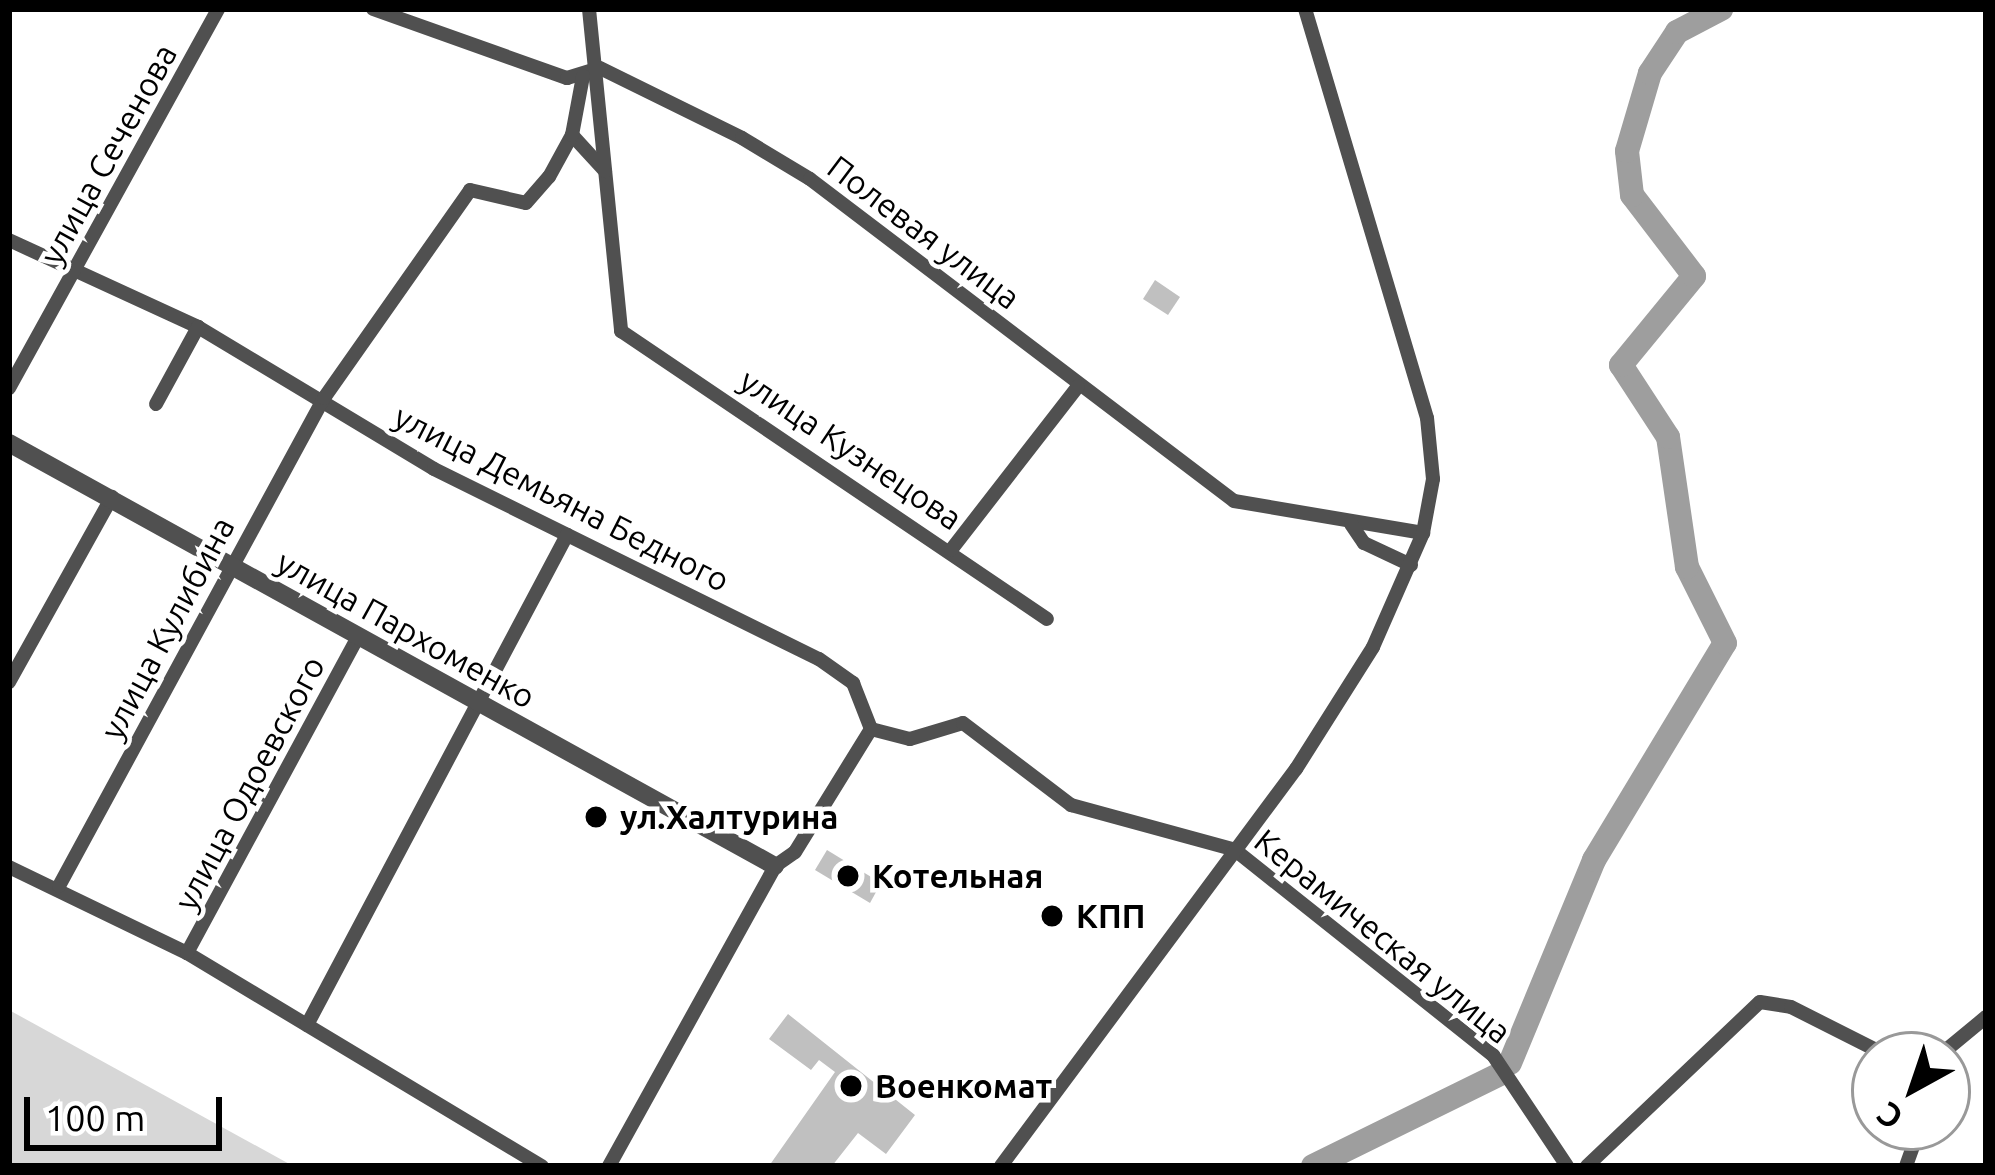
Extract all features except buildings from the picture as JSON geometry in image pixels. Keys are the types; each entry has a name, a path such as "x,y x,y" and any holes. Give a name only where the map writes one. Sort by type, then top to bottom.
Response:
{"street":[{"name":"улица Сеченова","path":"9,388 218,9"},
{"path":"374,9 583,76 600,68"},
{"path":"589,9 600,68 607,172"},
{"path":"1000,1166 1335,710 1423,533 1433,478 1427,418 1305,9"},
{"name":"Полевая улица","path":"600,68 810,179 1234,500 1423,533"},
{"path":"583,76 572,135 607,172"},
{"name":"улица Кулибина","path":"59,886 324,398 470,190 526,203 572,135"},
{"name":"улица Кузнецова","path":"607,172 621,331 1047,619"},
{"name":"улица Демьяна Бедного","path":"9,240 77,266 198,327 324,398 434,469 838,670 868,704 871,729"},
{"path":"156,404 198,327"},
{"path":"951,550 1078,386"},
{"name":"улица Пархоменко","path":"9,442 357,640 775,866"},
{"path":"9,682 112,497"},
{"path":"1351,524 1364,543 1411,565"},
{"path":"307,1025 483,707 567,535"},
{"name":"улица Одоевского","path":"187,953 357,640"},
{"name":"Керамическая улица","path":"871,729 910,739 963,723 1070,805 1235,850 1464,1028 1520,1088 1567,1166"},
{"path":"609,1166 775,866 795,852 871,729"},
{"path":"9,867 59,886 187,953 542,1166"},
{"path":"1587,1166 1760,1002 1791,1007 1851,1037"}],"shaded area":[{"path":"9,1010 293,1166 9,1166"}],"waterway":[{"path":"1510,1063 1594,860 1725,643 1687,567 1668,437 1621,365 1694,276 1632,195 1627,151 1650,73 1677,32 1721,9"},
{"path":"1313,1166 1500,1074"}],"place":[{"name":"ул.Халтурина","path":"596,817"},
{"name":"Котельная","path":"848,876"},
{"name":"КПП","path":"1052,916"},
{"name":"Военкомат","path":"851,1086"}]}
